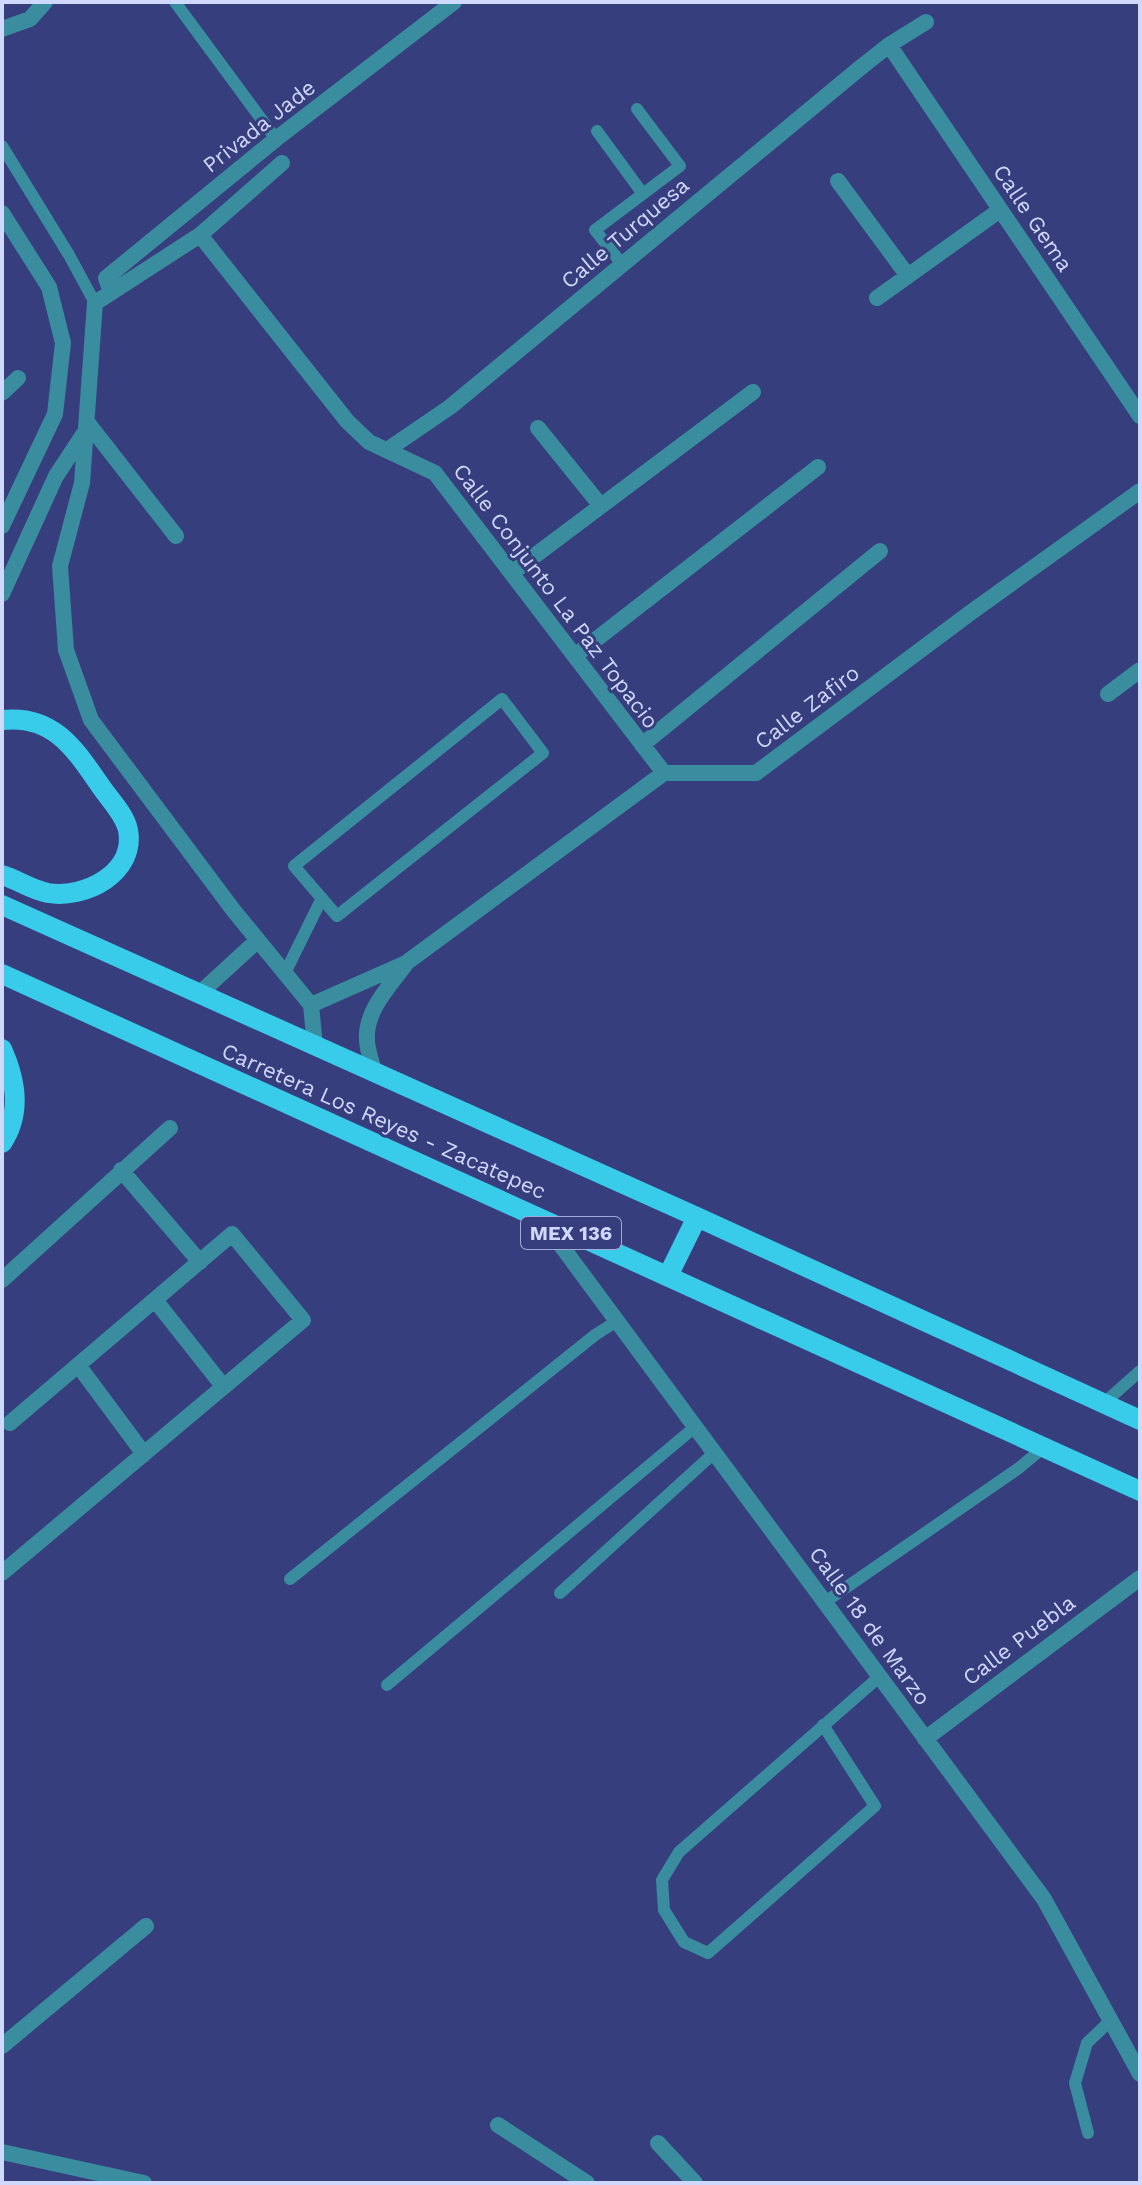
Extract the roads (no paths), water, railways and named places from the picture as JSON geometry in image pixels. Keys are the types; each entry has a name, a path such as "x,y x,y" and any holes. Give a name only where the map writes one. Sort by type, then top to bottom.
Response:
{"main road":[{"path":"2,720 39,724 72,744 124,820 129,839 118,869 104,881 85,890 48,893 2,875"},
{"name":"Carretera Los Reyes - Zacatepec","path":"2,905 1140,1420"},
{"name":"Carretera Los Reyes - Zacatepec","path":"2,974 1140,1491"},
{"path":"2,1049 16,1098 14,1117 2,1143"},
{"path":"668,1276 697,1217"}],"street":[{"path":"2,29 30,19 45,2"},
{"name":"Privada Jade","path":"111,293 106,278 276,139 454,2"},
{"name":"Calle Turquesa","path":"387,450 450,407 889,45 926,22"},
{"name":"Calle Gema","path":"889,45 1140,416"},
{"path":"282,163 200,235 95,303 82,483 60,566 66,650 91,720 311,1005 315,1046"},
{"path":"838,181 908,276"},
{"path":"877,298 1000,210"},
{"path":"2,213 49,287 63,343 55,414 2,526"},
{"name":"Calle Conjunto La Paz Topacio","path":"200,235 347,421 369,442 435,473 664,773"},
{"path":"63,343 92,344"},
{"path":"2,393 18,378"},
{"path":"513,572 753,392"},
{"path":"86,426 176,536"},
{"path":"2,594 56,476 86,426"},
{"path":"538,428 601,506"},
{"path":"576,655 818,467"},
{"name":"Calle Zafiro","path":"664,773 756,773 1140,491"},
{"path":"642,745 880,551"},
{"path":"1108,694 1140,670"},
{"path":"311,1005 406,963 664,773"},
{"path":"199,994 258,940"},
{"path":"374,1072 367,1040 369,1020 406,963"},
{"path":"2,1280 170,1128"},
{"path":"121,1170 200,1262"},
{"name":"Calle 18 de Marzo","path":"542,1219 1044,1899 1140,2074"},
{"path":"2,1573 303,1320 232,1234 10,1423"},
{"path":"155,1300 223,1386"},
{"path":"78,1365 144,1454"},
{"name":"Calle Puebla","path":"925,1739 1140,1578"},
{"path":"2,2046 146,1926"},
{"path":"498,2125 587,2183"},
{"path":"658,2143 695,2183"},
{"path":"2,2152 144,2183"}],"lane":[{"path":"175,2 276,139"},
{"path":"622,264 595,230 680,166 637,109"},
{"path":"597,131 643,194"},
{"path":"2,146 95,303"},
{"path":"502,699 543,753 337,916 322,898 294,866 502,699"},
{"path":"285,973 322,898"},
{"path":"290,1579 595,1335 617,1321"},
{"path":"1104,1403 1140,1371"},
{"path":"387,1685 695,1427"},
{"path":"825,1602 1019,1468 1044,1447"},
{"path":"560,1593 714,1453"},
{"path":"823,1725 875,1806 708,1953 684,1942 664,1910 662,1880 679,1852 823,1725 879,1677"},
{"path":"1088,2133 1075,2083 1087,2043 1110,2021"}]}
